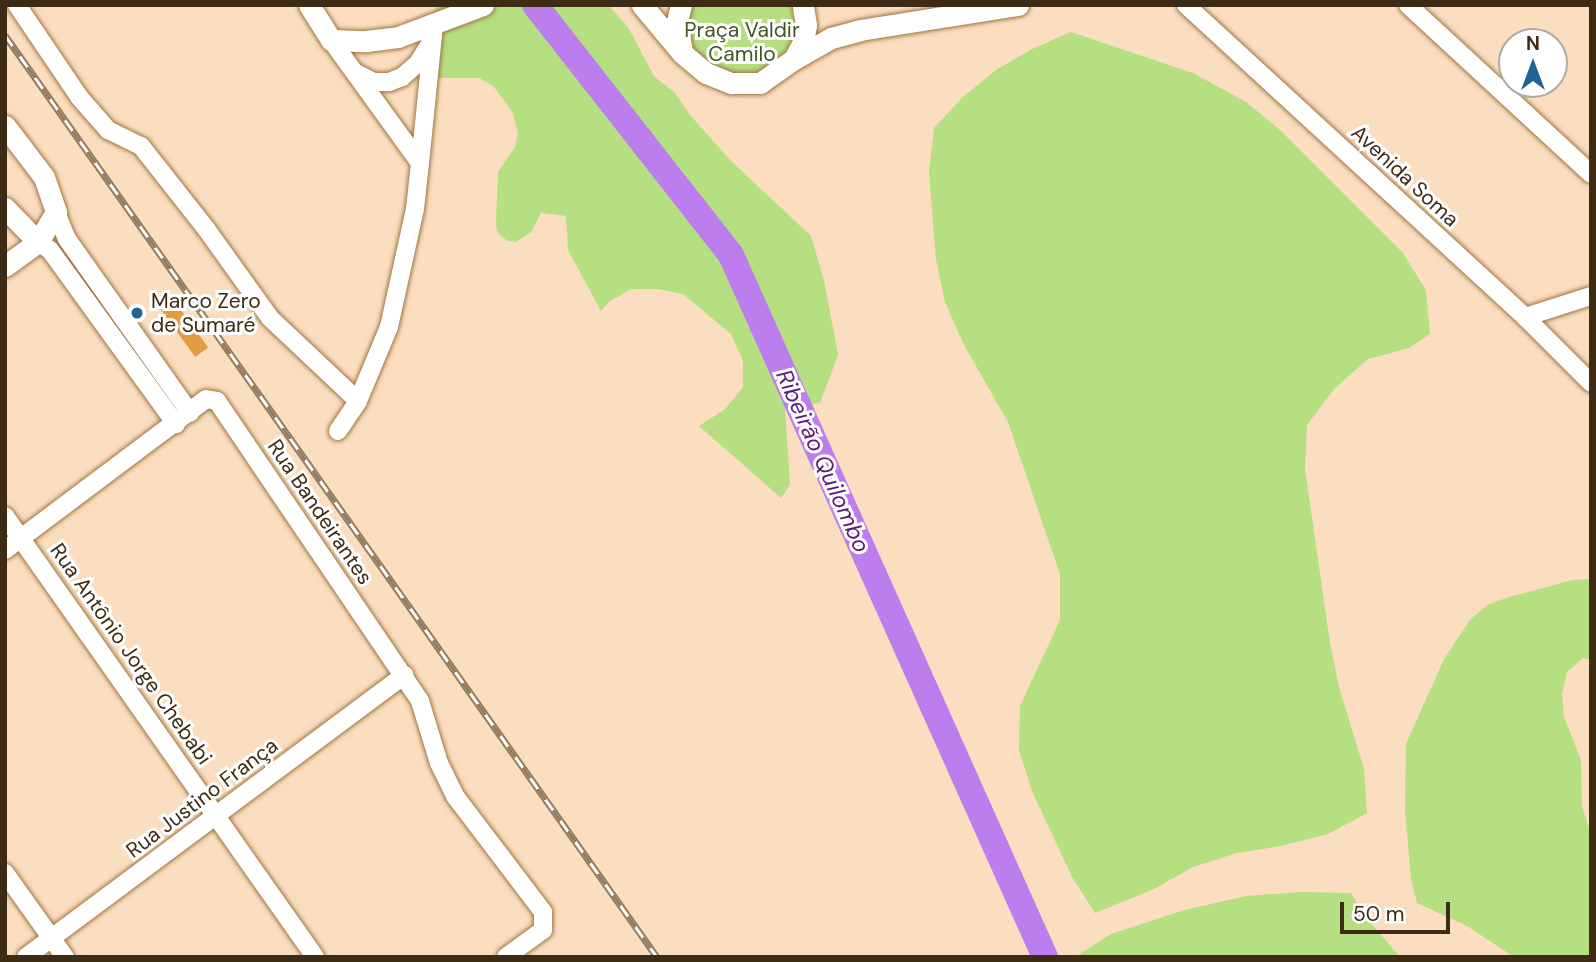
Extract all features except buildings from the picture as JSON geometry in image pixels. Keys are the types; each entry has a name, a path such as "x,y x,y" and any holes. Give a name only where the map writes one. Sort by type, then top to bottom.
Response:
{"main road":[{"path":"309,5 331,40 433,34 483,5"},
{"path":"642,5 682,53 706,73 732,83 760,83 794,58 831,38 860,30 1018,5"},
{"path":"681,5 677,21 682,53"},
{"path":"794,58 803,42 806,25 803,5"},
{"path":"5,126 44,177 56,212 38,242 5,266"},
{"path":"5,208 38,242"}],"street":[{"path":"16,5 108,130 141,146 207,230 270,318 358,401"},
{"name":"Avenida Soma","path":"1186,5 1525,317 1591,383"},
{"path":"1408,5 1591,174"},
{"path":"338,431 358,401 389,327 415,209 433,34"},
{"path":"358,74 374,82 389,82 402,77 418,63 433,34"},
{"path":"331,40 420,163"},
{"path":"56,212 67,239 183,418"},
{"path":"38,242 50,250 183,418"},
{"path":"1525,317 1591,296"},
{"name":"Rua Bandeirantes","path":"183,418 206,399 217,401 404,675"},
{"path":"5,550 183,418"},
{"name":"Rua Antônio Jorge Chebabi","path":"5,516 315,957"},
{"path":"404,675 419,701 439,763 455,796 543,912 543,930 506,957"},
{"name":"Rua Justino França","path":"26,957 404,675"},
{"path":"5,873 65,957"}],"green space":[{"path":"437,5 608,5 628,27 654,76 675,93 690,115 730,160 811,236 824,280 838,355 820,403 785,407 790,485 781,498 699,426 725,409 743,387 743,361 731,334 683,294 657,289 631,289 609,302 601,311 568,250 566,216 541,213 531,232 516,242 507,241 498,233 498,172 515,147 518,133 512,111 493,86 479,78 437,78 424,36"},
{"name":"Praça Valdir Camilo","path":"691,5 792,5 794,36 787,53 758,75 722,74 694,50 688,33"},
{"path":"1071,32 1193,73 1246,102 1279,129 1403,253 1426,290 1430,334 1409,348 1368,359 1335,388 1307,425 1305,469 1330,643 1339,687 1364,769 1367,813 1328,834 1281,846 1237,853 1193,867 1154,889 1095,913 1072,877 1032,791 1019,750 1020,706 1060,620 1060,574 1008,422 964,345 945,302 936,260 929,172 934,128 963,97 996,70 1032,49"},
{"path":"1591,579 1591,660 1583,658 1567,672 1562,694 1564,717 1581,760 1582,807 1591,834 1591,957 1514,957 1467,926 1417,903 1411,879 1405,812 1406,744 1444,659 1470,620 1487,605 1509,597 1573,580"},
{"path":"1300,892 1351,893 1364,915 1400,957 1075,957 1111,934 1184,910 1247,896"}],"waterway":[{"name":"Ribeirão Quilombo","path":"535,5 731,255 1045,957"}],"railway":[{"path":"5,35 657,957"}],"place":[{"name":"Marco Zero de Sumaré","path":"137,313"}]}
